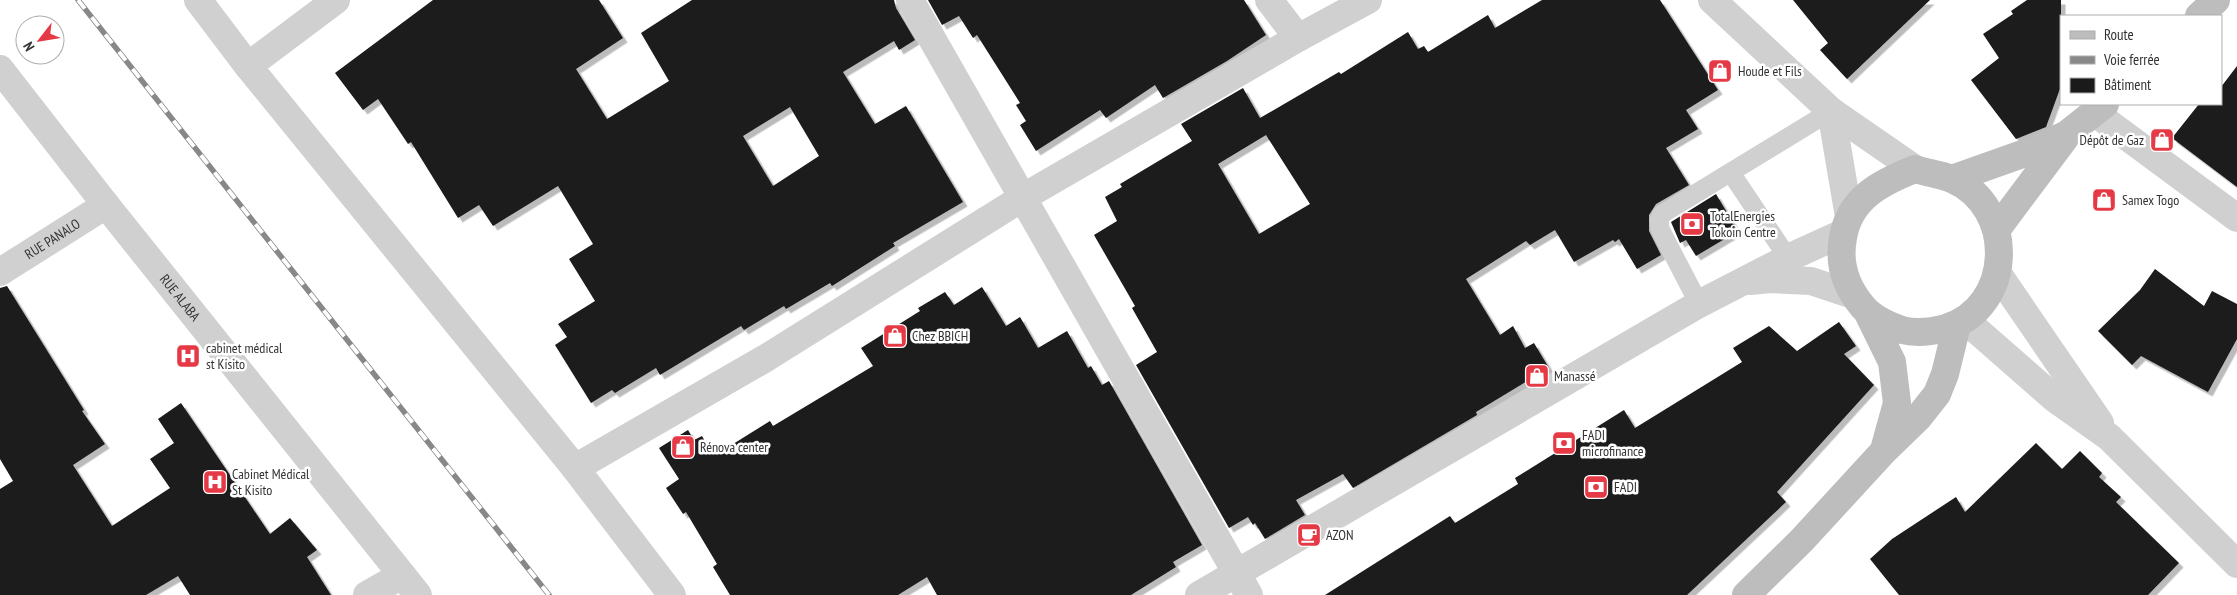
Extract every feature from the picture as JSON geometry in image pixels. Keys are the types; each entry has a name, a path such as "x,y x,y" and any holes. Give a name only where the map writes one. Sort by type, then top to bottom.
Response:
{"main road":[{"path":"2200,15 2216,0"},
{"path":"1952,179 2038,148 2067,134 2100,108"},
{"path":"1997,229 2067,134"},
{"path":"1860,304 1887,325 1909,332 1932,332 1961,322 1974,313 1988,296 1998,274 2001,252 1997,229 1987,208 1971,191 1952,179 1915,169 1889,179 1872,189 1859,201 1846,225 1841,248 1842,265 1846,280 1892,362 1897,403 1883,452"},
{"path":"1746,595 1802,540 1883,452 1918,418 1937,394 1961,322"}],"street":[{"path":"198,0 248,66 575,468 672,595"},
{"path":"248,66 336,0"},
{"path":"910,0 1243,584"},
{"path":"1269,0 1298,38"},
{"path":"575,468 766,358 1022,198 1298,38 1368,0"},
{"path":"1712,0 1831,111 1915,169"},
{"name":"RUE ALABA","path":"0,69 106,205 410,585"},
{"path":"2100,108 2237,218"},
{"path":"1200,595 1243,584 1699,304 1788,258 1846,225 1831,111"},
{"name":"RUE PANALO","path":"0,272 106,205"},
{"path":"1998,274 2109,437"},
{"path":"1743,282 1770,279 1811,281 1860,304"},
{"path":"1961,322 2054,398 2109,437 2237,564"},
{"path":"368,595 410,585"}],"lane":[{"path":"1699,304 1660,229 1659,220 1662,214 1831,111"},
{"path":"1731,173 1788,258"}],"building":[{"path":"433,0 599,0 623,38 576,69 607,119 669,81 641,33 692,0 894,0 896,8 915,40 899,50 894,41 843,72 875,124 906,106 963,202 893,243 895,246 832,286 830,283 786,309 784,306 744,330 741,326 660,375 656,368 615,393 612,390 591,403 555,345 567,337 558,324 595,301 569,259 593,244 558,186 493,226 479,205 458,218 411,142 408,144 378,99 363,110 335,73","holes":["790,107 819,156 773,186 743,136"]},
{"path":"928,0 1244,0 1266,35 1227,61 1163,98 1155,85 1106,118 1100,110 1036,151 1020,125 1026,121 1016,105 1020,103 977,35 973,38 959,16 942,25"},
{"path":"1542,0 1660,0 1718,90 1686,110 1698,129 1666,148 1689,185 1656,204 1649,215 1649,231 1661,255 1637,269 1619,239 1615,242 1613,240 1574,262 1555,230 1530,245 1526,241 1466,279 1500,335 1513,326 1525,348 1534,343 1549,368 1476,412 1477,415 1353,488 1343,474 1296,500 1305,515 1265,539 1255,523 1253,525 1248,517 1229,528 1136,365 1157,352 1132,308 1135,306 1094,235 1117,221 1105,197 1122,187 1120,184 1192,141 1181,124 1243,88 1260,118 1339,72 1341,74 1408,32 1418,49 1424,46 1428,52 1488,15 1495,28","holes":["1266,135 1310,204 1259,234 1218,164"]},
{"path":"1793,0 1930,0 1847,79 1820,50 1828,43"},
{"path":"2027,0 2061,0 2060,89 2046,127 2016,139 1971,80 1999,58 1983,34 2013,14 2011,11"},
{"path":"2237,66 2237,187 2172,138 2198,105 2222,105 2222,86"},
{"path":"1716,194 1738,231 1696,256 1686,240 1680,243 1671,222"},
{"path":"2155,269 2204,306 2212,291 2237,304 2237,339 2208,392 2141,356 2132,365 2098,331 2140,290"},
{"path":"7,286 84,410 82,411 105,444 73,465 112,526 170,488 150,459 174,443 158,419 181,403 270,534 290,518 317,550 307,557 331,595 190,595 178,576 146,595 0,595 0,489 13,481 0,459 0,288"},
{"path":"982,287 1006,326 1020,317 1038,348 1067,331 1088,368 1091,366 1102,385 1109,381 1202,545 1173,562 1176,567 1131,595 937,595 927,577 898,595 730,595 713,567 717,564 686,512 683,514 666,488 679,479 659,448 688,430 694,440 702,436 710,450 714,448 717,454 770,421 773,426 873,366 861,348 920,311 918,308 945,292 954,305"},
{"path":"1839,322 1856,346 1844,354 1874,385 1777,492 1786,502 1687,595 1325,595 1450,516 1455,523 1518,484 1515,478 1624,410 1635,428 1742,362 1733,348 1769,326 1797,351"},
{"path":"2036,443 2062,469 2080,451 2102,473 2099,477 2121,497 2116,502 2179,563 2148,595 1899,595 1870,559 1892,539 1956,497 1965,512"}],"railway":[{"path":"78,0 549,595"}],"place":[{"name":"Houde et Fils","path":"1720,71"},
{"name":"Dépôt de Gaz","path":"2162,140"},
{"name":"Samex Togo","path":"2104,200"},
{"name":"TotalEnergies Tokoin Centre","path":"1692,224"},
{"name":"Chez BBICH","path":"895,336"},
{"name":"cabinet médical st Kisito","path":"188,356"},
{"name":"Manassé","path":"1537,376"},
{"name":"FADI microfinance","path":"1564,443"},
{"name":"Rénova center","path":"683,447"},
{"name":"Cabinet Médical St Kisito","path":"215,482"},
{"name":"FADI","path":"1596,487"},
{"name":"AZON","path":"1309,535"}]}
